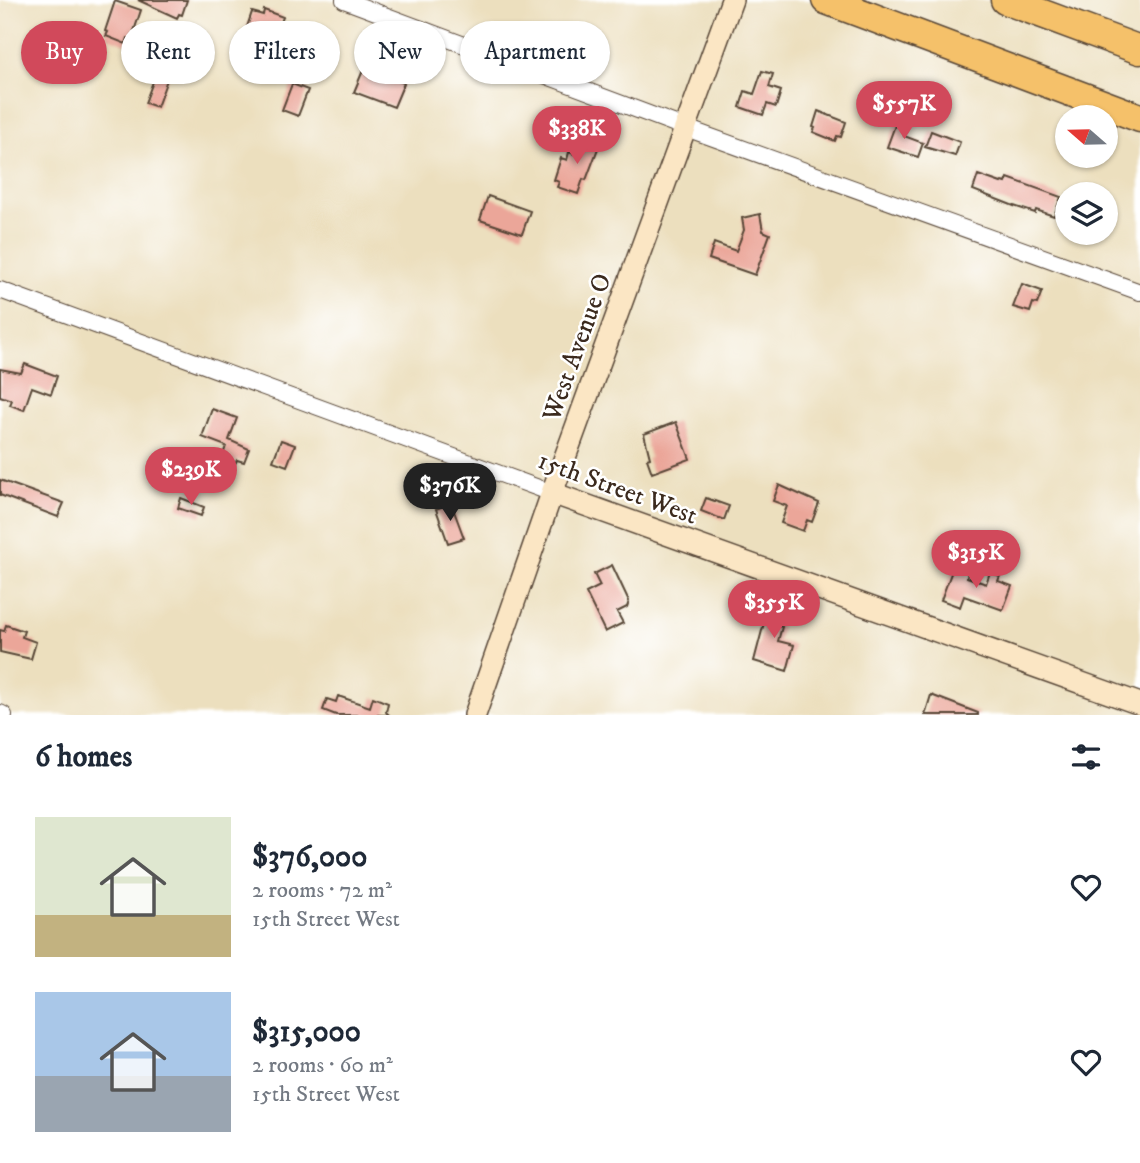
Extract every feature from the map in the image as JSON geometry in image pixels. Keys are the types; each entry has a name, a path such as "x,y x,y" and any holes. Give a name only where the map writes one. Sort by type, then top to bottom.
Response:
{"highway":[{"path":"826,0 1140,118"},
{"path":"1005,0 1140,50"}],"street":[{"path":"344,0 1140,292"},
{"name":"West Avenue O","path":"475,715 552,493 731,2"},
{"name":"15th Street West","path":"0,290 552,493 1140,704"}],"building":[{"path":"138,0 187,0 182,15 179,14 177,18"},
{"path":"115,1 141,10 137,21 121,21 121,42 107,36 107,25"},
{"path":"264,10 283,17 282,21 249,21 252,12 263,15"},
{"path":"762,71 773,74 769,87 781,91 776,107 767,104 763,115 740,107 745,91 754,94"},
{"path":"152,84 165,84 157,107 145,103"},
{"path":"292,84 308,90 298,116 282,110"},
{"path":"357,84 404,84 394,107 354,92"},
{"path":"818,111 846,122 841,137 837,136 835,141 813,132"},
{"path":"897,120 908,124 904,136 923,143 918,157 887,147"},
{"path":"931,131 960,142 955,156 925,147"},
{"path":"580,136 600,143 578,194 557,187 559,182 554,180 561,158 567,160 569,152 574,154"},
{"path":"978,175 1001,183 1006,183 1008,178 1055,195 1055,213 1054,216 1036,210 1035,213 973,190"},
{"path":"488,196 530,211 522,234 480,220"},
{"path":"760,214 763,231 770,234 755,275 709,259 714,243 736,251 744,230 742,218"},
{"path":"1022,284 1042,291 1037,304 1033,303 1030,312 1013,307"},
{"path":"25,364 57,376 51,394 32,387 24,410 10,405 12,400 0,396 0,369 21,373"},
{"path":"212,409 237,418 229,440 249,449 244,462 237,460 234,466 221,461 226,446 202,437"},
{"path":"676,422 690,459 652,473 644,434"},
{"path":"281,440 295,445 287,466 273,461"},
{"path":"0,480 64,503 58,517 0,495"},
{"path":"779,485 819,503 812,522 807,520 803,531 781,523 787,506 773,501"},
{"path":"181,498 204,507 201,516 178,508"},
{"path":"706,498 729,506 724,520 701,511"},
{"path":"451,503 464,538 448,543 436,509"},
{"path":"612,565 629,601 627,607 617,612 623,623 605,632 586,593 600,586 594,574"},
{"path":"953,568 986,584 990,572 1000,576 998,581 1012,586 1003,610 964,596 960,607 941,600"},
{"path":"770,600 786,605 779,626 782,627 778,641 794,645 787,671 754,661"},
{"path":"6,625 24,631 22,637 36,642 31,659 0,652 0,630 4,631"},
{"path":"931,695 978,713 978,715 925,715"},
{"path":"338,696 370,707 373,697 388,703 386,712 389,715 336,715 323,710 327,699 336,702"}]}
